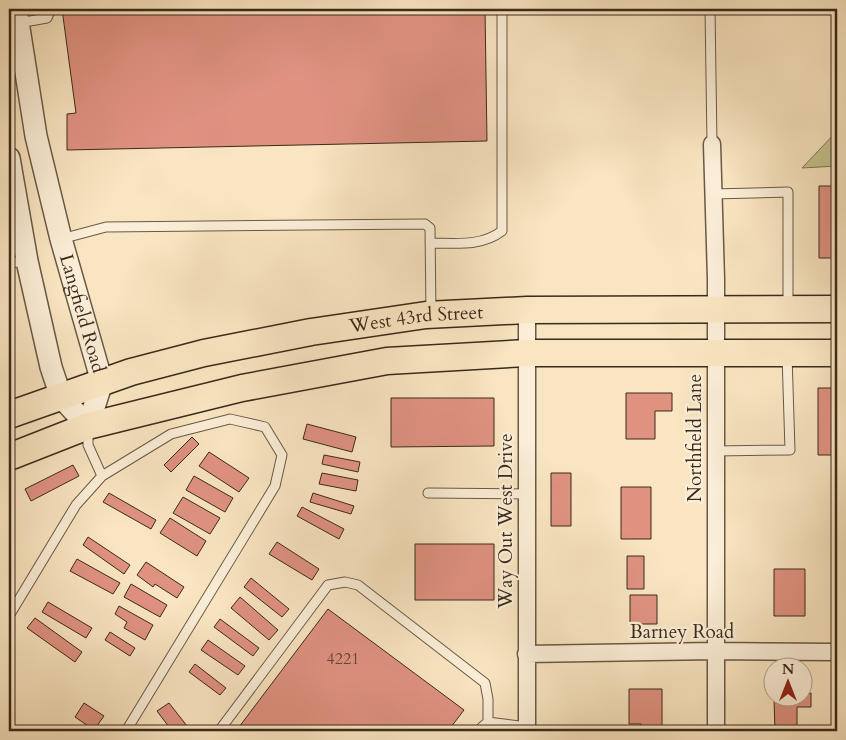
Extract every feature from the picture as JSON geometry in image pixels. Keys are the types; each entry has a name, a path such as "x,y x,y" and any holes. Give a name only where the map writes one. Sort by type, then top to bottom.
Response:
{"main road":[{"name":"West 43rd Street","path":"9,415 102,382 214,351 311,332 432,315 527,310 837,309"},
{"name":"West 43rd Street","path":"9,457 88,426 242,388 387,361 527,353 837,353"}],"street":[{"name":"Langfield Road","path":"18,16 36,136 61,239 102,382 88,426"},
{"name":"Northfield Lane","path":"712,144 716,308 716,731"},
{"name":"Langfield Road","path":"9,158 18,262 61,396 88,426"},
{"name":"Way Out West Drive","path":"527,310 527,729"},
{"name":"Barney Road","path":"526,654 715,651 837,652"}],"lane":[{"path":"18,16 47,18 51,9"},
{"path":"430,243 478,242 492,238 502,231 502,9"},
{"path":"710,9 712,144"},
{"path":"713,194 788,192 788,309"},
{"path":"61,239 106,227 425,224 430,228 432,315"},
{"path":"715,451 790,450 787,353"},
{"path":"9,616 76,505 102,476 171,434 230,419 265,428 282,456 276,486 126,731"},
{"path":"88,426 88,445 102,476"},
{"path":"428,493 527,494"},
{"path":"219,731 328,585 345,582 358,585 485,683 488,698 488,722"},
{"path":"482,731 482,727 488,722 527,729"}],"shaded area":[{"path":"837,131 837,166 802,168"}],"building":[{"path":"62,9 485,9 487,141 67,150 67,114 76,113"},
{"path":"819,186 837,186 837,258 819,258"},
{"path":"818,388 837,388 837,455 818,455"},
{"path":"626,393 672,393 672,411 655,411 655,439 626,439"},
{"path":"391,398 494,398 494,446 391,447"},
{"path":"307,424 356,437 352,452 303,439"},
{"path":"192,437 199,444 171,472 164,465"},
{"path":"209,452 249,478 239,492 199,466"},
{"path":"324,455 360,462 358,472 322,464"},
{"path":"73,465 79,476 31,501 25,489"},
{"path":"322,473 358,480 356,491 319,484"},
{"path":"551,473 571,473 571,526 551,526"},
{"path":"194,476 233,498 225,512 186,490"},
{"path":"621,487 651,487 651,539 621,539"},
{"path":"109,493 156,520 151,529 103,502"},
{"path":"313,493 354,506 351,514 310,502"},
{"path":"183,497 220,518 210,534 173,513"},
{"path":"302,507 344,529 339,539 297,516"},
{"path":"170,518 206,541 197,556 160,533"},
{"path":"88,537 130,565 124,574 83,545"},
{"path":"277,542 319,569 312,580 269,554"},
{"path":"415,544 494,544 494,600 415,600"},
{"path":"627,556 644,556 644,589 627,589"},
{"path":"77,559 120,583 113,594 70,571"},
{"path":"146,562 184,587 177,598 155,584 153,587 137,575"},
{"path":"774,569 805,569 805,616 774,616"},
{"path":"251,578 289,609 282,617 244,587"},
{"path":"131,584 167,605 160,617 124,597"},
{"path":"630,595 657,595 657,624 630,624"},
{"path":"240,597 278,630 269,640 231,608"},
{"path":"48,602 92,628 86,638 42,612"},
{"path":"119,606 153,625 145,640 124,628 127,622 115,614"},
{"path":"328,609 464,710 448,731 236,731"},
{"path":"35,618 82,652 75,662 27,628"},
{"path":"220,619 259,648 253,656 214,627"},
{"path":"110,632 135,648 130,656 105,640"},
{"path":"208,640 245,666 238,675 201,650"},
{"path":"195,664 226,688 220,695 189,672"},
{"path":"629,689 662,689 662,731 641,731 641,724 629,724"},
{"path":"84,703 104,716 94,730 75,717"},
{"path":"169,703 191,731 172,731 157,711"},
{"path":"774,708 797,708 797,731 775,731"}]}
